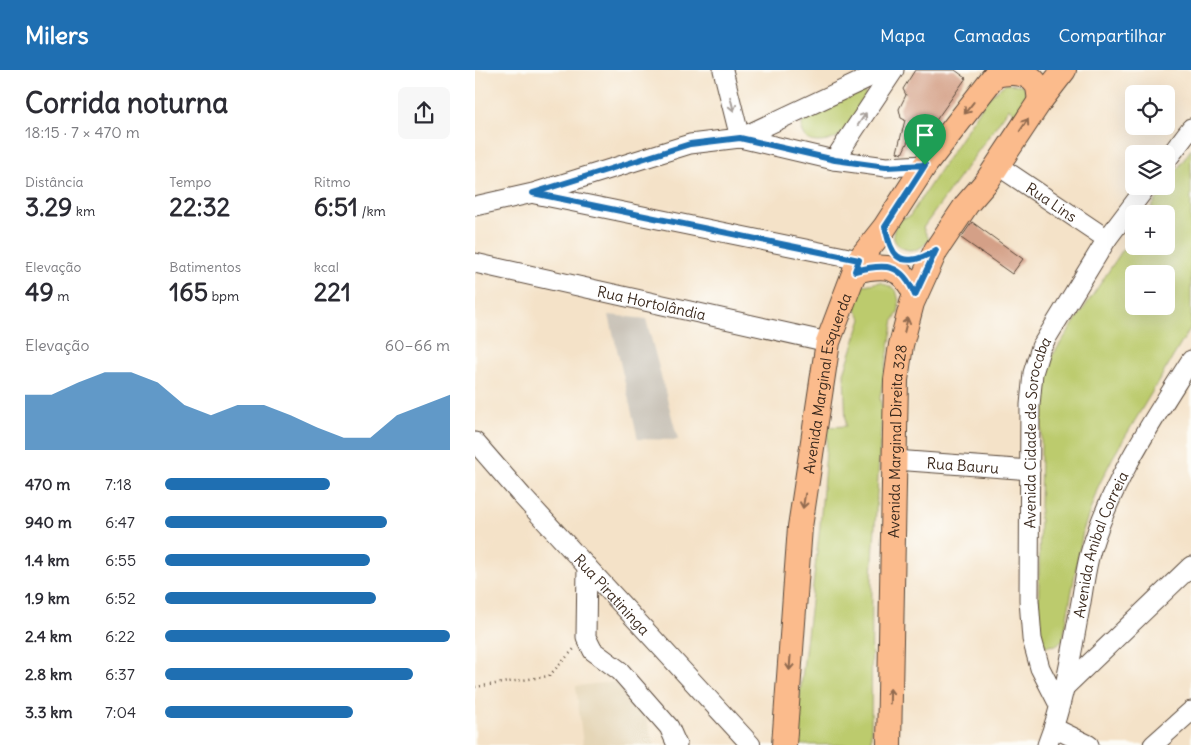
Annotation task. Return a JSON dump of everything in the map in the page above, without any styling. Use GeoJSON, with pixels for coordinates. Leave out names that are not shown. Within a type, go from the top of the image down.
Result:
{"type":"FeatureCollection","features":[{"type":"Feature","properties":{"kind":"main road","name":"Avenida Marginal Direita 328"},"geometry":{"type":"LineString","coordinates":[[889,745],[896,380],[901,345],[915,295],[936,250],[967,204],[987,180],[1040,101],[1064,70]]}},
{"type":"Feature","properties":{"kind":"main road"},"geometry":{"type":"LineString","coordinates":[[997,72],[1011,71],[1022,73],[1037,85],[1040,101]]}},
{"type":"Feature","properties":{"kind":"main road","name":"Avenida Marginal Esquerda"},"geometry":{"type":"LineString","coordinates":[[784,745],[800,528],[828,342],[857,266],[925,165],[997,72]]}},
{"type":"Feature","properties":{"kind":"main road"},"geometry":{"type":"LineString","coordinates":[[885,227],[891,248],[897,256],[911,261],[924,258],[936,250]]}},
{"type":"Feature","properties":{"kind":"main road"},"geometry":{"type":"LineString","coordinates":[[857,266],[888,267],[901,272],[910,283],[915,295]]}},
{"type":"Feature","properties":{"kind":"street"},"geometry":{"type":"LineString","coordinates":[[723,70],[740,138]]}},
{"type":"Feature","properties":{"kind":"street"},"geometry":{"type":"LineString","coordinates":[[475,206],[533,193],[690,144],[740,138],[885,70]]}},
{"type":"Feature","properties":{"kind":"street"},"geometry":{"type":"LineString","coordinates":[[835,160],[894,70]]}},
{"type":"Feature","properties":{"kind":"street"},"geometry":{"type":"LineString","coordinates":[[792,114],[789,135],[795,151]]}},
{"type":"Feature","properties":{"kind":"street"},"geometry":{"type":"LineString","coordinates":[[1175,149],[1191,128]]}},
{"type":"Feature","properties":{"kind":"street"},"geometry":{"type":"LineString","coordinates":[[740,138],[835,160],[886,167],[925,165]]}},
{"type":"Feature","properties":{"kind":"street","name":"Rua Lins"},"geometry":{"type":"LineString","coordinates":[[997,165],[1107,239]]}},
{"type":"Feature","properties":{"kind":"street"},"geometry":{"type":"LineString","coordinates":[[886,167],[908,192]]}},
{"type":"Feature","properties":{"kind":"street"},"geometry":{"type":"LineString","coordinates":[[533,193],[857,266]]}},
{"type":"Feature","properties":{"kind":"street","name":"Avenida Cidade de Sorocaba"},"geometry":{"type":"LineString","coordinates":[[1059,705],[1040,668],[1032,639],[1029,600],[1029,405],[1033,373],[1041,347],[1107,239],[1140,195]]}},
{"type":"Feature","properties":{"kind":"street","name":"Rua Hortolândia"},"geometry":{"type":"LineString","coordinates":[[475,263],[828,342]]}},
{"type":"Feature","properties":{"kind":"street","name":"Avenida Anibal Correia"},"geometry":{"type":"LineString","coordinates":[[1050,737],[1066,686],[1090,551],[1113,491],[1141,441],[1191,360]]}},
{"type":"Feature","properties":{"kind":"street","name":"Rua Piratininga"},"geometry":{"type":"LineString","coordinates":[[475,442],[522,496],[751,745]]}},
{"type":"Feature","properties":{"kind":"street","name":"Rua Bauru"},"geometry":{"type":"LineString","coordinates":[[895,460],[1030,470]]}},
{"type":"Feature","properties":{"kind":"street"},"geometry":{"type":"LineString","coordinates":[[587,566],[586,636],[593,651],[620,671],[669,727],[677,745]]}},
{"type":"Feature","properties":{"kind":"street"},"geometry":{"type":"LineString","coordinates":[[1066,686],[1191,566]]}},
{"type":"Feature","properties":{"kind":"street"},"geometry":{"type":"LineString","coordinates":[[1153,745],[1191,711]]}},
{"type":"Feature","properties":{"kind":"street"},"geometry":{"type":"LineString","coordinates":[[1050,737],[1089,745]]}},
{"type":"Feature","properties":{"kind":"path"},"geometry":{"type":"LineString","coordinates":[[475,686],[549,676],[586,636]]}},
{"type":"Feature","properties":{"kind":"shaded area"},"geometry":{"type":"Polygon","coordinates":[[[609,315],[646,319],[678,440],[638,439],[609,315]]]}},
{"type":"Feature","properties":{"kind":"shaded area"},"geometry":{"type":"Polygon","coordinates":[[[621,681],[645,714],[654,745],[583,745],[576,686],[621,681]]]}},
{"type":"Feature","properties":{"kind":"green space"},"geometry":{"type":"Polygon","coordinates":[[[1005,84],[1022,85],[1025,89],[1025,102],[1016,117],[1009,108],[923,228],[929,239],[924,245],[918,249],[911,250],[900,246],[894,237],[897,223],[900,219],[909,217],[987,99],[1005,84]]]}},
{"type":"Feature","properties":{"kind":"green space"},"geometry":{"type":"Polygon","coordinates":[[[860,91],[864,92],[867,96],[842,133],[828,141],[816,142],[806,138],[801,130],[803,120],[860,91]]]}},
{"type":"Feature","properties":{"kind":"green space"},"geometry":{"type":"Polygon","coordinates":[[[1191,149],[1191,327],[1113,457],[1098,487],[1083,531],[1063,639],[1058,645],[1046,646],[1038,637],[1042,385],[1052,356],[1125,246],[1125,255],[1175,255],[1175,205],[1153,205],[1160,195],[1175,195],[1175,173],[1191,149]]]}},
{"type":"Feature","properties":{"kind":"green space"},"geometry":{"type":"Polygon","coordinates":[[[881,282],[896,290],[899,305],[897,316],[894,319],[880,398],[882,410],[872,577],[871,745],[794,745],[820,526],[828,427],[846,426],[844,373],[862,319],[854,307],[858,293],[864,285],[881,282]]]}},
{"type":"Feature","properties":{"kind":"building"},"geometry":{"type":"Polygon","coordinates":[[[915,70],[955,70],[966,78],[927,133],[914,128],[902,154],[897,152],[905,120],[901,118],[899,109],[906,95],[903,89],[915,70]]]}},
{"type":"Feature","properties":{"kind":"building"},"geometry":{"type":"Polygon","coordinates":[[[972,222],[1023,259],[1012,274],[961,238],[972,222]]]}},
{"type":"Feature","properties":{"kind":"route"},"geometry":{"type":"LineString","coordinates":[[740,138],[835,160],[886,167],[925,165],[885,227],[891,248],[897,256],[911,261],[924,258],[936,250],[915,295],[910,283],[901,272],[888,267],[875,266],[855,271],[859,260],[533,193],[690,144],[740,138]]}}]}
